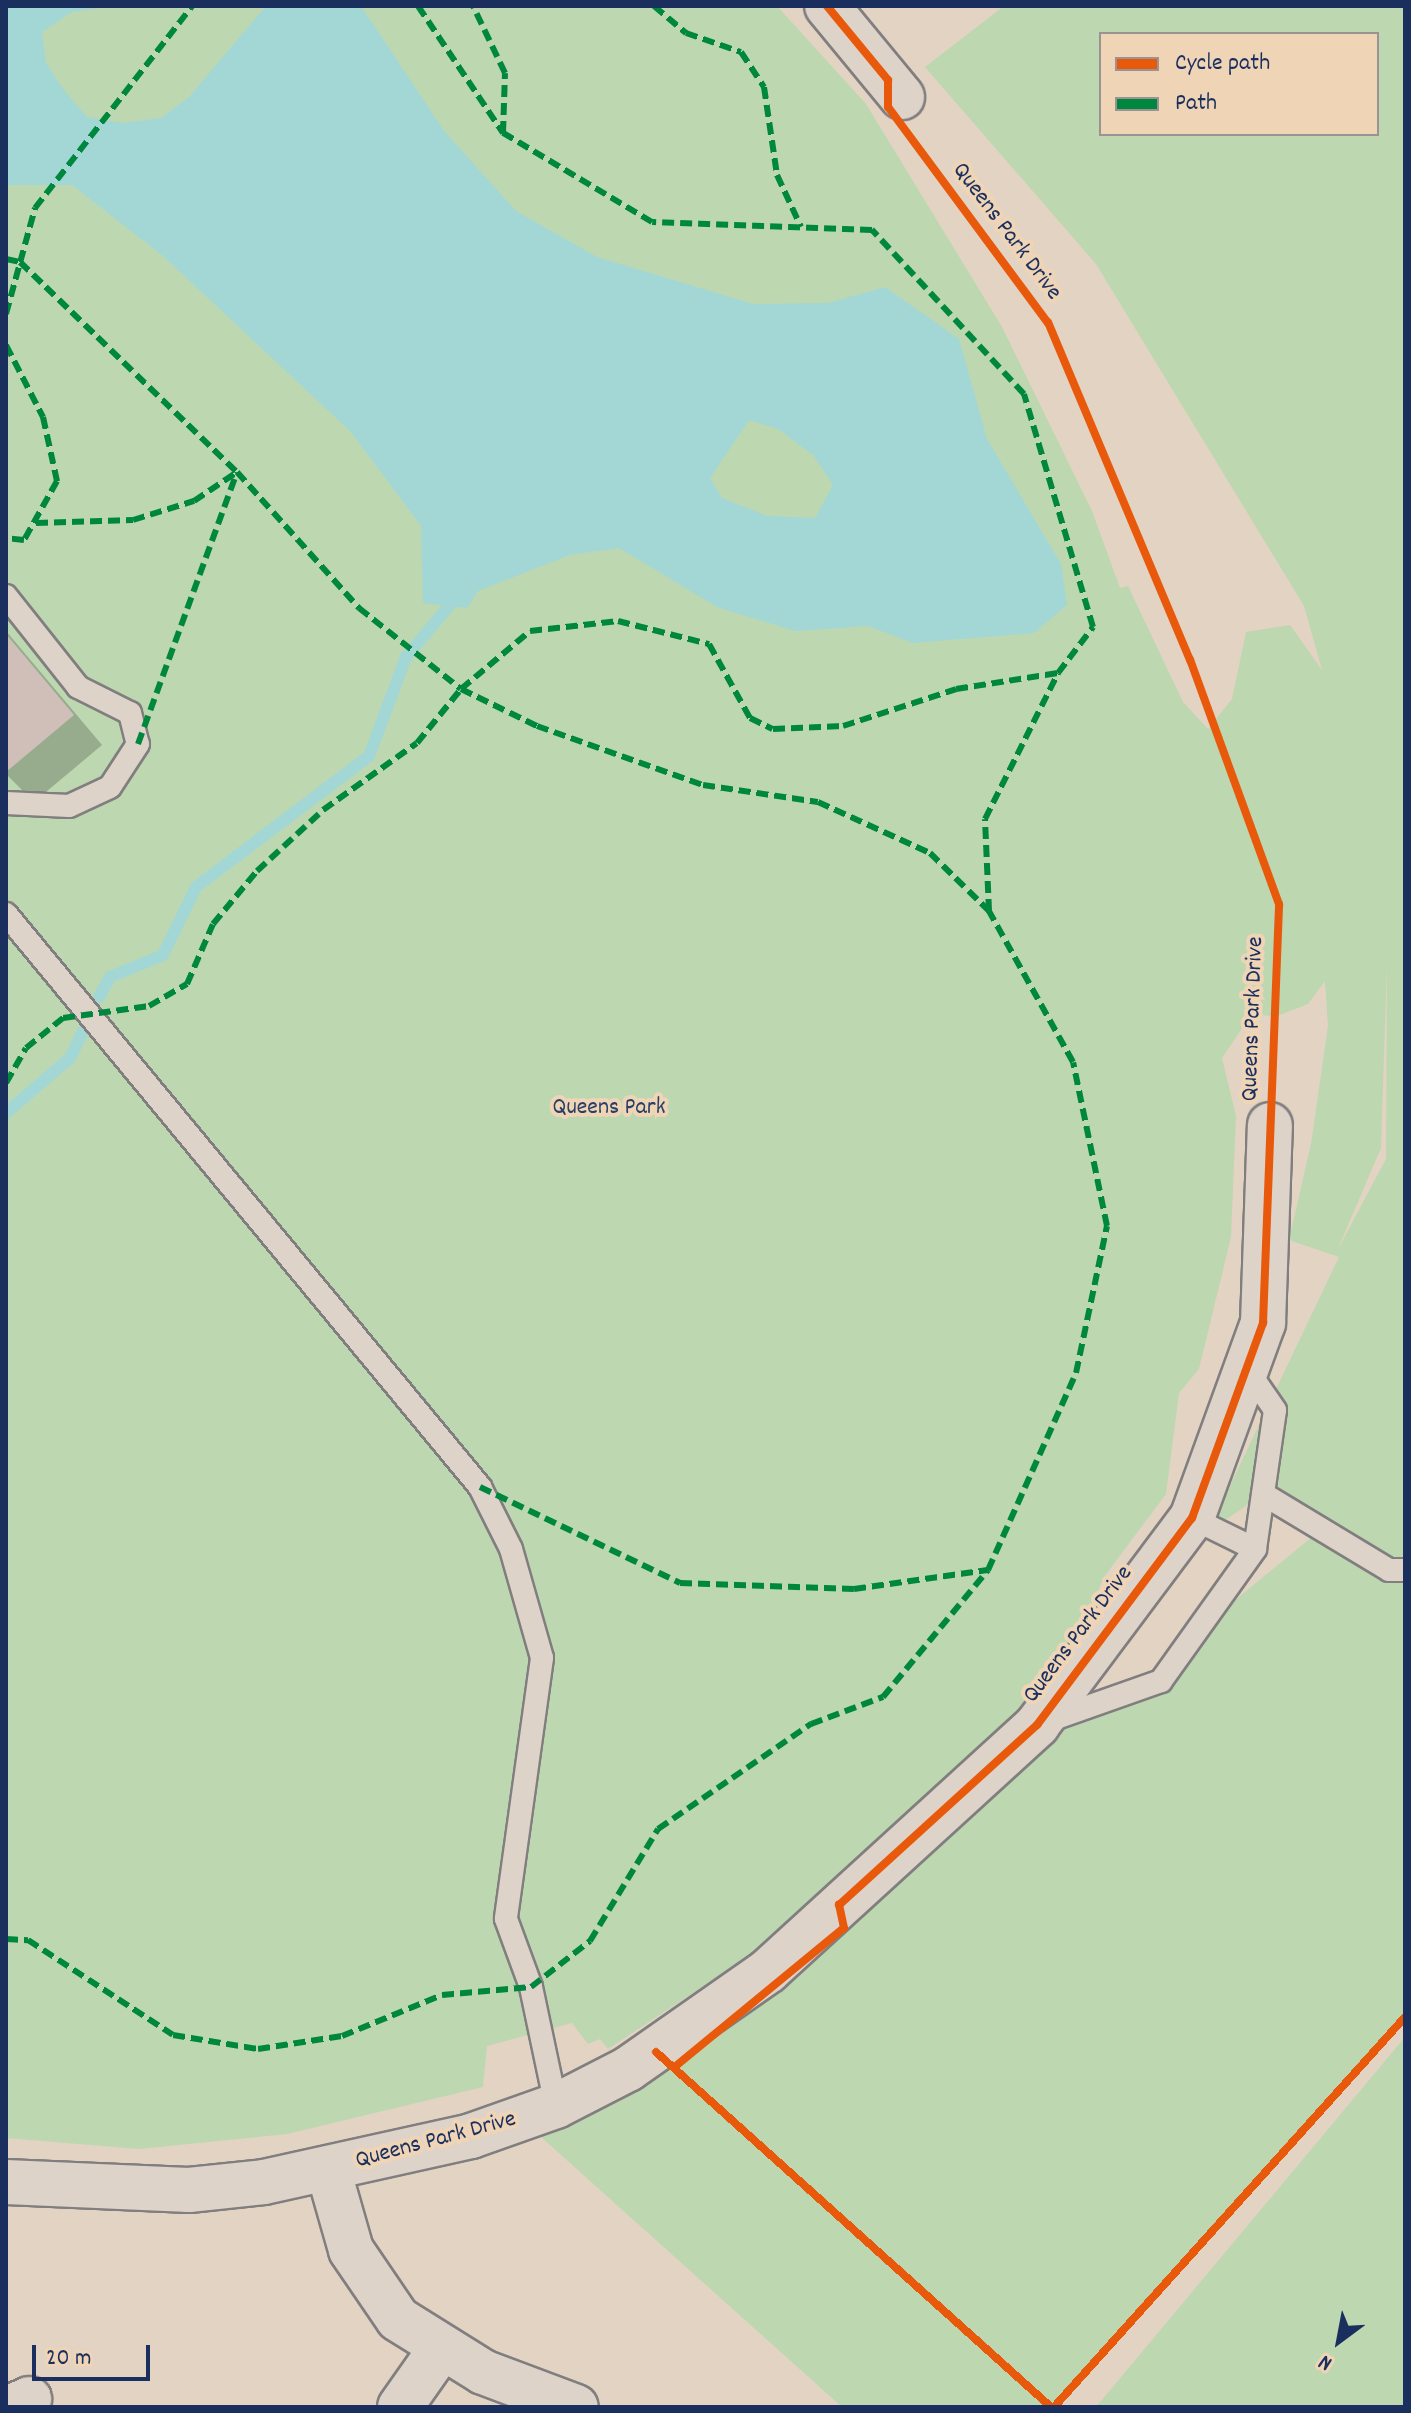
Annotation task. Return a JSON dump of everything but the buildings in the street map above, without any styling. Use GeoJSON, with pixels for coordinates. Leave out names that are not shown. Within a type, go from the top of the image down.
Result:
{"type":"FeatureCollection","features":[{"type":"Feature","properties":{"kind":"street"},"geometry":{"type":"LineString","coordinates":[[827,6],[902,97]]}},
{"type":"Feature","properties":{"kind":"street","name":"Queens Park Drive"},"geometry":{"type":"LineString","coordinates":[[6,2182],[189,2190],[328,2169],[471,2136],[556,2106],[656,2052],[768,1971],[1037,1725],[1192,1518],[1263,1323],[1270,1125]]}},
{"type":"Feature","properties":{"kind":"street"},"geometry":{"type":"LineString","coordinates":[[328,2169],[351,2250],[370,2284],[398,2319],[440,2350],[576,2407]]}},
{"type":"Feature","properties":{"kind":"street"},"geometry":{"type":"LineString","coordinates":[[400,2407],[440,2350]]}},
{"type":"Feature","properties":{"kind":"lane"},"geometry":{"type":"LineString","coordinates":[[6,596],[78,687],[130,713],[138,744],[110,787],[69,806],[6,803]]}},
{"type":"Feature","properties":{"kind":"lane"},"geometry":{"type":"LineString","coordinates":[[6,914],[480,1487],[511,1549],[542,1658],[506,1919],[531,1987],[556,2106]]}},
{"type":"Feature","properties":{"kind":"lane"},"geometry":{"type":"LineString","coordinates":[[1037,1725],[1161,1681],[1255,1549],[1275,1410],[1246,1368]]}},
{"type":"Feature","properties":{"kind":"lane"},"geometry":{"type":"LineString","coordinates":[[1263,1494],[1389,1570],[1405,1570]]}},
{"type":"Feature","properties":{"kind":"lane"},"geometry":{"type":"LineString","coordinates":[[1192,1518],[1255,1549]]}},
{"type":"Feature","properties":{"kind":"green space","name":"Queens Park"},"geometry":{"type":"Polygon","coordinates":[[[6,6],[777,6],[866,104],[1002,327],[1092,511],[1120,588],[1128,586],[1183,702],[1208,729],[1232,699],[1246,632],[1290,625],[1322,670],[1304,606],[1096,264],[925,67],[1004,6],[1405,6],[1405,2017],[1054,2407],[842,2407],[521,2119],[677,2065],[1037,1725],[1161,1681],[1211,1620],[1318,1532],[1263,1494],[1208,1532],[1339,1257],[1289,1240],[1311,1144],[1328,1026],[1325,981],[1308,1004],[1277,1016],[1251,1015],[1222,1058],[1236,1116],[1231,1237],[1199,1369],[1179,1393],[1166,1494],[1104,1577],[1069,1657],[959,1775],[770,1942],[608,2049],[600,2039],[588,2044],[572,2023],[487,2046],[483,2087],[287,2134],[139,2149],[6,2138],[6,6]],[[1387,964],[1381,1148],[1337,1251],[1386,1159],[1387,964]]]}},
{"type":"Feature","properties":{"kind":"green space"},"geometry":{"type":"Polygon","coordinates":[[[1405,2037],[1405,2407],[1096,2407],[1405,2037]]]}},
{"type":"Feature","properties":{"kind":"water"},"geometry":{"type":"Polygon","coordinates":[[[6,6],[114,6],[72,12],[42,32],[46,63],[87,117],[122,123],[161,118],[189,97],[266,6],[361,6],[444,131],[516,211],[597,257],[753,304],[828,303],[885,287],[959,339],[987,439],[1061,564],[1067,605],[1034,633],[913,643],[868,626],[795,631],[717,607],[619,548],[570,555],[478,591],[467,608],[423,603],[421,526],[351,432],[163,256],[72,185],[6,185],[6,6]],[[749,420],[710,478],[722,498],[767,516],[815,518],[833,485],[814,456],[778,429],[749,420]]]}},
{"type":"Feature","properties":{"kind":"waterway"},"geometry":{"type":"LineString","coordinates":[[99,997],[110,977],[163,955],[196,887],[369,756],[406,657],[449,606]]}},
{"type":"Feature","properties":{"kind":"waterway"},"geometry":{"type":"LineString","coordinates":[[6,1113],[70,1058],[83,1031]]}},
{"type":"Feature","properties":{"kind":"marked path"},"geometry":{"type":"LineString","coordinates":[[6,314],[35,208],[192,6]]}},
{"type":"Feature","properties":{"kind":"marked path"},"geometry":{"type":"LineString","coordinates":[[418,6],[503,133]]}},
{"type":"Feature","properties":{"kind":"marked path"},"geometry":{"type":"LineString","coordinates":[[6,1939],[28,1940],[173,2035],[258,2049],[342,2036],[442,1995],[531,1987],[590,1941],[658,1829],[811,1724],[883,1697],[988,1570],[1076,1373],[1107,1226],[1073,1062],[989,911],[985,819],[1058,673],[1093,627],[1024,394],[872,230],[652,222],[503,133],[505,73],[473,6]]}},
{"type":"Feature","properties":{"kind":"marked path"},"geometry":{"type":"LineString","coordinates":[[654,6],[686,33],[741,52],[764,87],[777,175],[801,227]]}},
{"type":"Feature","properties":{"kind":"marked path"},"geometry":{"type":"LineString","coordinates":[[6,259],[20,262],[237,472],[359,608],[461,689],[537,726],[703,785],[818,802],[930,853],[989,911]]}},
{"type":"Feature","properties":{"kind":"marked path"},"geometry":{"type":"LineString","coordinates":[[6,345],[43,417],[57,481],[24,540],[6,538]]}},
{"type":"Feature","properties":{"kind":"marked path"},"geometry":{"type":"LineString","coordinates":[[36,523],[133,520],[194,501],[237,472]]}},
{"type":"Feature","properties":{"kind":"marked path"},"geometry":{"type":"LineString","coordinates":[[138,744],[237,472]]}},
{"type":"Feature","properties":{"kind":"marked path"},"geometry":{"type":"LineString","coordinates":[[6,1083],[26,1048],[63,1018],[149,1006],[187,984],[213,924],[257,871],[323,810],[417,743],[461,689],[530,631],[618,621],[709,644],[750,718],[773,729],[843,726],[956,689],[1058,673]]}},
{"type":"Feature","properties":{"kind":"marked path"},"geometry":{"type":"LineString","coordinates":[[480,1487],[680,1583],[854,1589],[988,1570]]}},
{"type":"Feature","properties":{"kind":"cycle path"},"geometry":{"type":"LineString","coordinates":[[677,2065],[844,1928],[839,1905],[1037,1725],[1192,1518],[1263,1323],[1279,904],[1190,660],[1048,323],[888,107],[888,80],[827,6]]}},
{"type":"Feature","properties":{"kind":"cycle path"},"geometry":{"type":"LineString","coordinates":[[1054,2407],[1405,2017]]}},
{"type":"Feature","properties":{"kind":"cycle path"},"geometry":{"type":"LineString","coordinates":[[656,2052],[1051,2407]]}}]}
